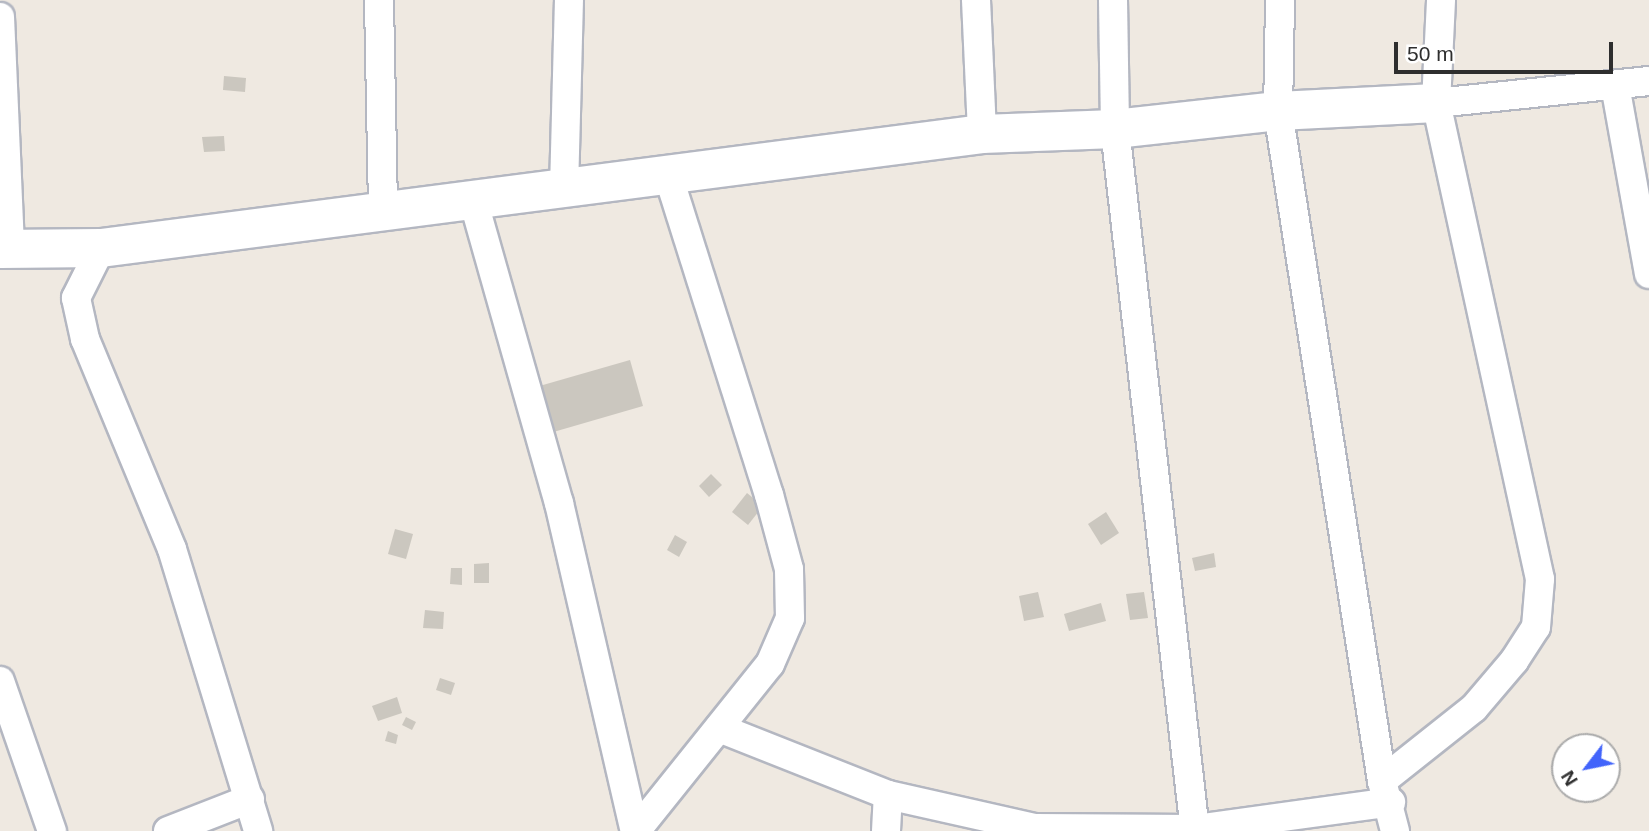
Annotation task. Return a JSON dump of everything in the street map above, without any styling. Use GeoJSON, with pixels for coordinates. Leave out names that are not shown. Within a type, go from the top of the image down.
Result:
{"type":"FeatureCollection","features":[{"type":"Feature","properties":{"kind":"street"},"geometry":{"type":"LineString","coordinates":[[379,0],[383,214]]}},
{"type":"Feature","properties":{"kind":"street"},"geometry":{"type":"LineString","coordinates":[[564,190],[569,0]]}},
{"type":"Feature","properties":{"kind":"street"},"geometry":{"type":"LineString","coordinates":[[975,0],[982,134]]}},
{"type":"Feature","properties":{"kind":"street"},"geometry":{"type":"LineString","coordinates":[[1113,0],[1115,130],[1195,830]]}},
{"type":"Feature","properties":{"kind":"street"},"geometry":{"type":"LineString","coordinates":[[1280,0],[1278,111],[1395,831]]}},
{"type":"Feature","properties":{"kind":"street"},"geometry":{"type":"LineString","coordinates":[[719,728],[888,795],[1036,830],[1195,830],[1387,791],[1474,708],[1514,661],[1536,626],[1540,579],[1436,103],[1441,0]]}},
{"type":"Feature","properties":{"kind":"street"},"geometry":{"type":"LineString","coordinates":[[0,17],[5,247],[102,248],[474,203],[982,134],[1115,130],[1278,111],[1436,103],[1649,81]]}},
{"type":"Feature","properties":{"kind":"street"},"geometry":{"type":"LineString","coordinates":[[1615,85],[1649,274]]}},
{"type":"Feature","properties":{"kind":"street"},"geometry":{"type":"LineString","coordinates":[[636,831],[770,664],[790,618],[789,569],[668,175]]}},
{"type":"Feature","properties":{"kind":"street"},"geometry":{"type":"LineString","coordinates":[[474,203],[559,503],[636,831]]}},
{"type":"Feature","properties":{"kind":"street"},"geometry":{"type":"LineString","coordinates":[[102,248],[76,298],[85,339],[172,549],[258,831]]}},
{"type":"Feature","properties":{"kind":"street"},"geometry":{"type":"LineString","coordinates":[[0,681],[52,831]]}},
{"type":"Feature","properties":{"kind":"street"},"geometry":{"type":"LineString","coordinates":[[886,831],[888,795]]}},
{"type":"Feature","properties":{"kind":"street"},"geometry":{"type":"LineString","coordinates":[[167,831],[250,799]]}},
{"type":"Feature","properties":{"kind":"building"},"geometry":{"type":"Polygon","coordinates":[[[224,76],[246,78],[245,92],[223,90],[224,76]]]}},
{"type":"Feature","properties":{"kind":"building"},"geometry":{"type":"Polygon","coordinates":[[[224,136],[225,151],[204,152],[202,137],[224,136]]]}},
{"type":"Feature","properties":{"kind":"building"},"geometry":{"type":"Polygon","coordinates":[[[630,360],[643,406],[550,433],[536,387],[630,360]]]}},
{"type":"Feature","properties":{"kind":"building"},"geometry":{"type":"Polygon","coordinates":[[[711,474],[722,485],[709,497],[699,486],[711,474]]]}},
{"type":"Feature","properties":{"kind":"building"},"geometry":{"type":"Polygon","coordinates":[[[747,493],[763,506],[748,525],[732,512],[747,493]]]}},
{"type":"Feature","properties":{"kind":"building"},"geometry":{"type":"Polygon","coordinates":[[[1106,512],[1119,533],[1101,545],[1088,524],[1106,512]]]}},
{"type":"Feature","properties":{"kind":"building"},"geometry":{"type":"Polygon","coordinates":[[[395,529],[413,534],[406,559],[388,554],[395,529]]]}},
{"type":"Feature","properties":{"kind":"building"},"geometry":{"type":"Polygon","coordinates":[[[675,535],[687,542],[679,557],[667,550],[675,535]]]}},
{"type":"Feature","properties":{"kind":"building"},"geometry":{"type":"Polygon","coordinates":[[[1214,553],[1216,567],[1195,571],[1192,558],[1214,553]]]}},
{"type":"Feature","properties":{"kind":"building"},"geometry":{"type":"Polygon","coordinates":[[[489,563],[489,583],[474,583],[474,564],[489,563]]]}},
{"type":"Feature","properties":{"kind":"building"},"geometry":{"type":"Polygon","coordinates":[[[451,568],[462,568],[462,585],[450,584],[451,568]]]}},
{"type":"Feature","properties":{"kind":"building"},"geometry":{"type":"Polygon","coordinates":[[[1038,592],[1044,617],[1024,621],[1019,596],[1038,592]]]}},
{"type":"Feature","properties":{"kind":"building"},"geometry":{"type":"Polygon","coordinates":[[[1144,592],[1148,618],[1130,620],[1126,594],[1144,592]]]}},
{"type":"Feature","properties":{"kind":"building"},"geometry":{"type":"Polygon","coordinates":[[[1101,603],[1106,621],[1069,631],[1064,614],[1101,603]]]}},
{"type":"Feature","properties":{"kind":"building"},"geometry":{"type":"Polygon","coordinates":[[[425,610],[444,612],[443,629],[423,628],[425,610]]]}},
{"type":"Feature","properties":{"kind":"building"},"geometry":{"type":"Polygon","coordinates":[[[440,678],[455,683],[451,695],[436,690],[440,678]]]}},
{"type":"Feature","properties":{"kind":"building"},"geometry":{"type":"Polygon","coordinates":[[[397,697],[402,713],[378,721],[372,706],[397,697]]]}},
{"type":"Feature","properties":{"kind":"building"},"geometry":{"type":"Polygon","coordinates":[[[406,717],[416,722],[412,730],[402,725],[406,717]]]}},
{"type":"Feature","properties":{"kind":"building"},"geometry":{"type":"Polygon","coordinates":[[[388,731],[398,735],[396,744],[385,741],[388,731]]]}}]}
